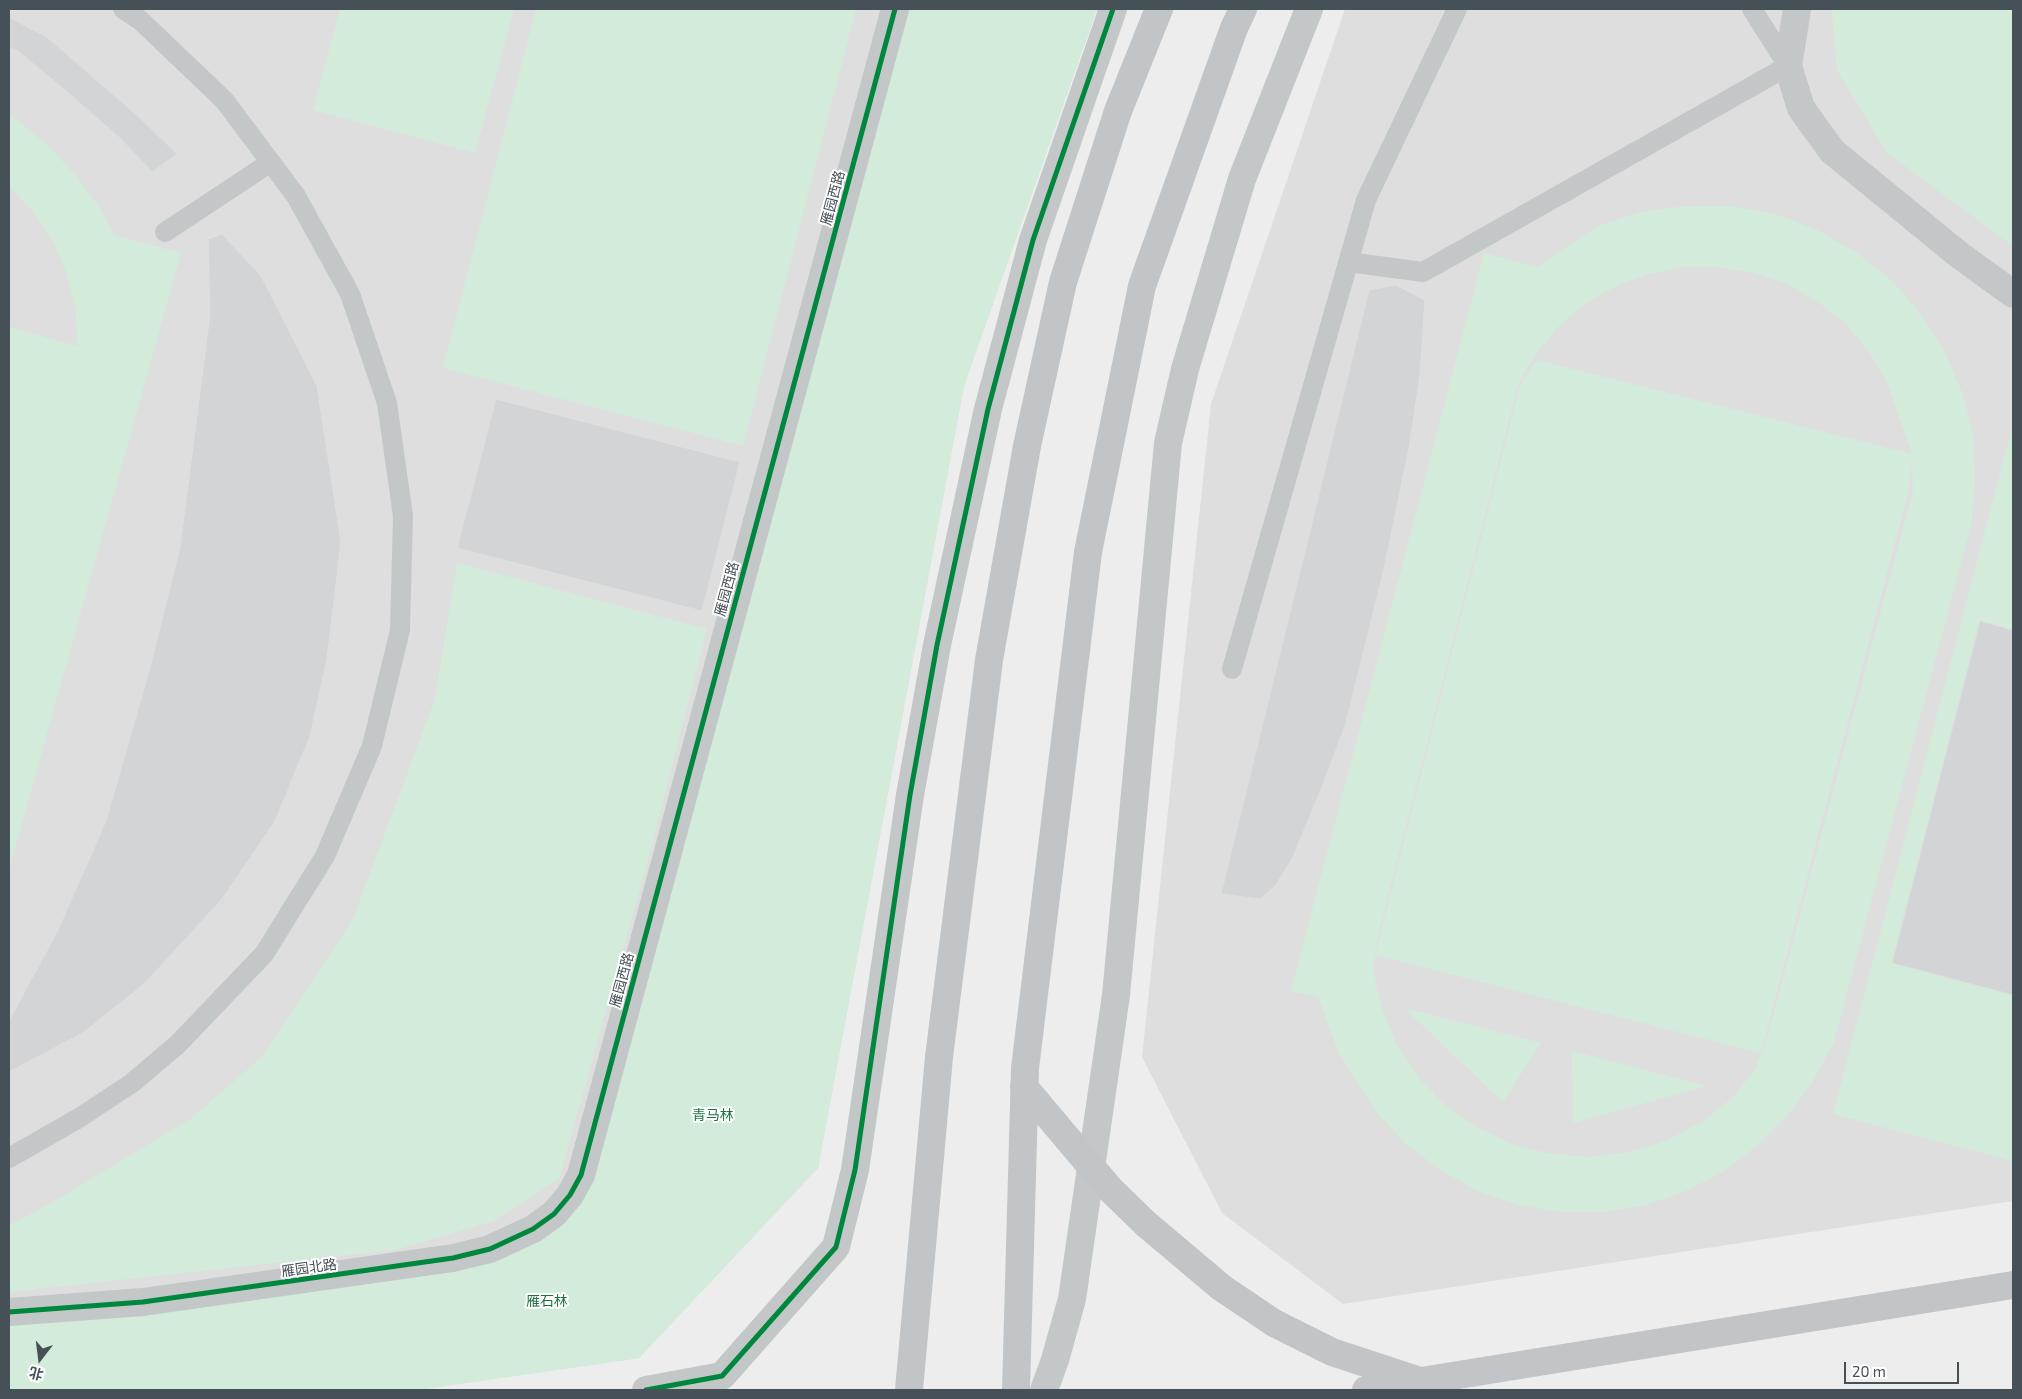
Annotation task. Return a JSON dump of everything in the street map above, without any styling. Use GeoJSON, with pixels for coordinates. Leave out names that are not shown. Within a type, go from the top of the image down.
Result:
{"type":"FeatureCollection","features":[{"type":"Feature","properties":{"kind":"main road"},"geometry":{"type":"LineString","coordinates":[[909,1390],[939,1057],[987,670],[1027,446],[1063,282],[1118,111],[1159,9]]}},
{"type":"Feature","properties":{"kind":"main road"},"geometry":{"type":"LineString","coordinates":[[1016,1390],[1025,1068],[1088,552],[1140,296],[1234,28],[1243,9]]}},
{"type":"Feature","properties":{"kind":"main road"},"geometry":{"type":"LineString","coordinates":[[1024,1087],[1091,1166],[1146,1224],[1222,1288],[1274,1323],[1332,1352],[1423,1382]]}},
{"type":"Feature","properties":{"kind":"main road"},"geometry":{"type":"LineString","coordinates":[[1366,1390],[2013,1285]]}},
{"type":"Feature","properties":{"kind":"street","name":"雁园西路"},"geometry":{"type":"LineString","coordinates":[[581,1175],[895,9]]}},
{"type":"Feature","properties":{"kind":"street"},"geometry":{"type":"LineString","coordinates":[[646,1390],[722,1376],[836,1247],[855,1170],[910,795],[936,654],[988,409],[1033,240],[1113,9]]}},
{"type":"Feature","properties":{"kind":"street"},"geometry":{"type":"LineString","coordinates":[[1044,1390],[1055,1360],[1072,1299],[1116,995],[1168,443],[1185,369],[1242,179],[1309,9]]}},
{"type":"Feature","properties":{"kind":"street"},"geometry":{"type":"LineString","coordinates":[[1797,9],[1788,66],[1802,108],[1832,151],[1958,254],[2013,294]]}},
{"type":"Feature","properties":{"kind":"street","name":"雁园北路"},"geometry":{"type":"LineString","coordinates":[[9,1312],[143,1302],[453,1258],[490,1249],[533,1229],[554,1214],[570,1195],[581,1175]]}},
{"type":"Feature","properties":{"kind":"lane"},"geometry":{"type":"LineString","coordinates":[[9,1158],[70,1123],[132,1083],[178,1044],[264,954],[325,856],[372,746],[400,630],[403,516],[387,403],[350,294],[296,196],[224,100],[140,20],[122,9]]}},
{"type":"Feature","properties":{"kind":"lane"},"geometry":{"type":"LineString","coordinates":[[1232,669],[1366,200],[1457,9]]}},
{"type":"Feature","properties":{"kind":"lane"},"geometry":{"type":"LineString","coordinates":[[1348,262],[1423,272],[1788,66],[1752,9]]}},
{"type":"Feature","properties":{"kind":"lane"},"geometry":{"type":"LineString","coordinates":[[165,232],[270,162]]}},
{"type":"Feature","properties":{"kind":"shaded area"},"geometry":{"type":"Polygon","coordinates":[[[9,9],[1097,9],[964,386],[818,1168],[639,1358],[418,1390],[9,1390],[9,9]]]}},
{"type":"Feature","properties":{"kind":"shaded area"},"geometry":{"type":"Polygon","coordinates":[[[1345,9],[2013,9],[2013,1201],[1343,1304],[1222,1213],[1142,1057],[1211,404],[1345,9]]]}},
{"type":"Feature","properties":{"kind":"green space"},"geometry":{"type":"Polygon","coordinates":[[[340,9],[514,9],[475,153],[313,110],[340,9]]]}},
{"type":"Feature","properties":{"kind":"green space"},"geometry":{"type":"Polygon","coordinates":[[[536,9],[856,9],[743,446],[443,368],[536,9]]]}},
{"type":"Feature","properties":{"kind":"green space","name":"青马林"},"geometry":{"type":"Polygon","coordinates":[[[895,9],[1097,9],[964,386],[818,1168],[639,1358],[418,1390],[9,1390],[9,1312],[453,1258],[570,1195],[895,9]]]}},
{"type":"Feature","properties":{"kind":"green space"},"geometry":{"type":"Polygon","coordinates":[[[1832,9],[2013,9],[2013,246],[1887,153],[1837,70],[1832,9]]]}},
{"type":"Feature","properties":{"kind":"green space"},"geometry":{"type":"Polygon","coordinates":[[[9,114],[48,145],[76,176],[100,208],[114,235],[181,253],[9,870],[9,327],[77,346],[76,309],[67,275],[54,243],[35,214],[9,186],[9,114]]]}},
{"type":"Feature","properties":{"kind":"green space"},"geometry":{"type":"Polygon","coordinates":[[[1685,206],[1731,206],[1775,214],[1817,230],[1856,252],[1891,280],[1920,313],[1944,351],[1962,392],[1973,435],[1975,480],[1971,525],[1834,1042],[1812,1083],[1787,1116],[1757,1146],[1723,1172],[1686,1191],[1645,1205],[1603,1212],[1560,1212],[1518,1205],[1478,1191],[1440,1170],[1406,1144],[1377,1113],[1339,1053],[1318,997],[1291,991],[1484,253],[1537,267],[1598,226],[1641,212],[1685,206]],[[1684,267],[1649,274],[1616,286],[1585,304],[1558,327],[1536,354],[1518,385],[1377,940],[1375,955],[1520,385],[1537,360],[1912,454],[1887,382],[1869,352],[1846,324],[1818,302],[1788,284],[1754,273],[1719,267],[1684,267]],[[1912,462],[1908,493],[1761,1053],[1375,955],[1373,971],[1382,1008],[1397,1045],[1419,1078],[1446,1106],[1478,1128],[1514,1145],[1552,1154],[1591,1157],[1630,1152],[1667,1140],[1702,1122],[1733,1097],[1755,1069],[1765,1045],[1913,491],[1912,462]]]}},
{"type":"Feature","properties":{"kind":"green space"},"geometry":{"type":"Polygon","coordinates":[[[2013,423],[2013,1161],[1833,1114],[2013,423]]]}},
{"type":"Feature","properties":{"kind":"green space"},"geometry":{"type":"Polygon","coordinates":[[[457,563],[707,629],[646,868],[559,1179],[493,1221],[395,1250],[9,1292],[9,1225],[48,1205],[189,1120],[263,1056],[353,919],[435,699],[457,563]]]}},
{"type":"Feature","properties":{"kind":"green space"},"geometry":{"type":"Polygon","coordinates":[[[1404,1008],[1541,1043],[1503,1102],[1404,1008]]]}},
{"type":"Feature","properties":{"kind":"green space"},"geometry":{"type":"Polygon","coordinates":[[[1572,1051],[1707,1086],[1573,1123],[1572,1051]]]}},
{"type":"Feature","properties":{"kind":"building"},"geometry":{"type":"Polygon","coordinates":[[[9,17],[48,38],[140,118],[177,154],[152,172],[121,139],[72,96],[18,51],[9,47],[9,17]]]}},
{"type":"Feature","properties":{"kind":"building"},"geometry":{"type":"Polygon","coordinates":[[[222,234],[261,276],[317,386],[341,542],[327,659],[310,736],[275,821],[222,899],[144,984],[84,1032],[9,1072],[9,1021],[58,930],[106,821],[148,675],[180,547],[210,314],[208,239],[222,234]]]}},
{"type":"Feature","properties":{"kind":"building"},"geometry":{"type":"Polygon","coordinates":[[[1396,285],[1425,300],[1420,375],[1409,448],[1384,569],[1345,726],[1292,859],[1275,886],[1260,899],[1221,894],[1369,290],[1396,285]]]}},
{"type":"Feature","properties":{"kind":"building"},"geometry":{"type":"Polygon","coordinates":[[[496,399],[740,462],[702,611],[457,548],[496,399]]]}},
{"type":"Feature","properties":{"kind":"building"},"geometry":{"type":"Polygon","coordinates":[[[1980,621],[2013,630],[2013,995],[1892,963],[1980,621]]]}},
{"type":"Feature","properties":{"kind":"cycle path"},"geometry":{"type":"LineString","coordinates":[[9,1312],[143,1302],[453,1258],[490,1249],[533,1229],[554,1214],[570,1195],[581,1175],[895,9]]}},
{"type":"Feature","properties":{"kind":"cycle path"},"geometry":{"type":"LineString","coordinates":[[646,1390],[722,1376],[836,1247],[855,1170],[910,795],[937,645],[988,409],[1033,240],[1113,9]]}},
{"type":"Feature","properties":{"kind":"park label","name":"雁石林"},"geometry":{"type":"Point","coordinates":[547,1301]}}]}
